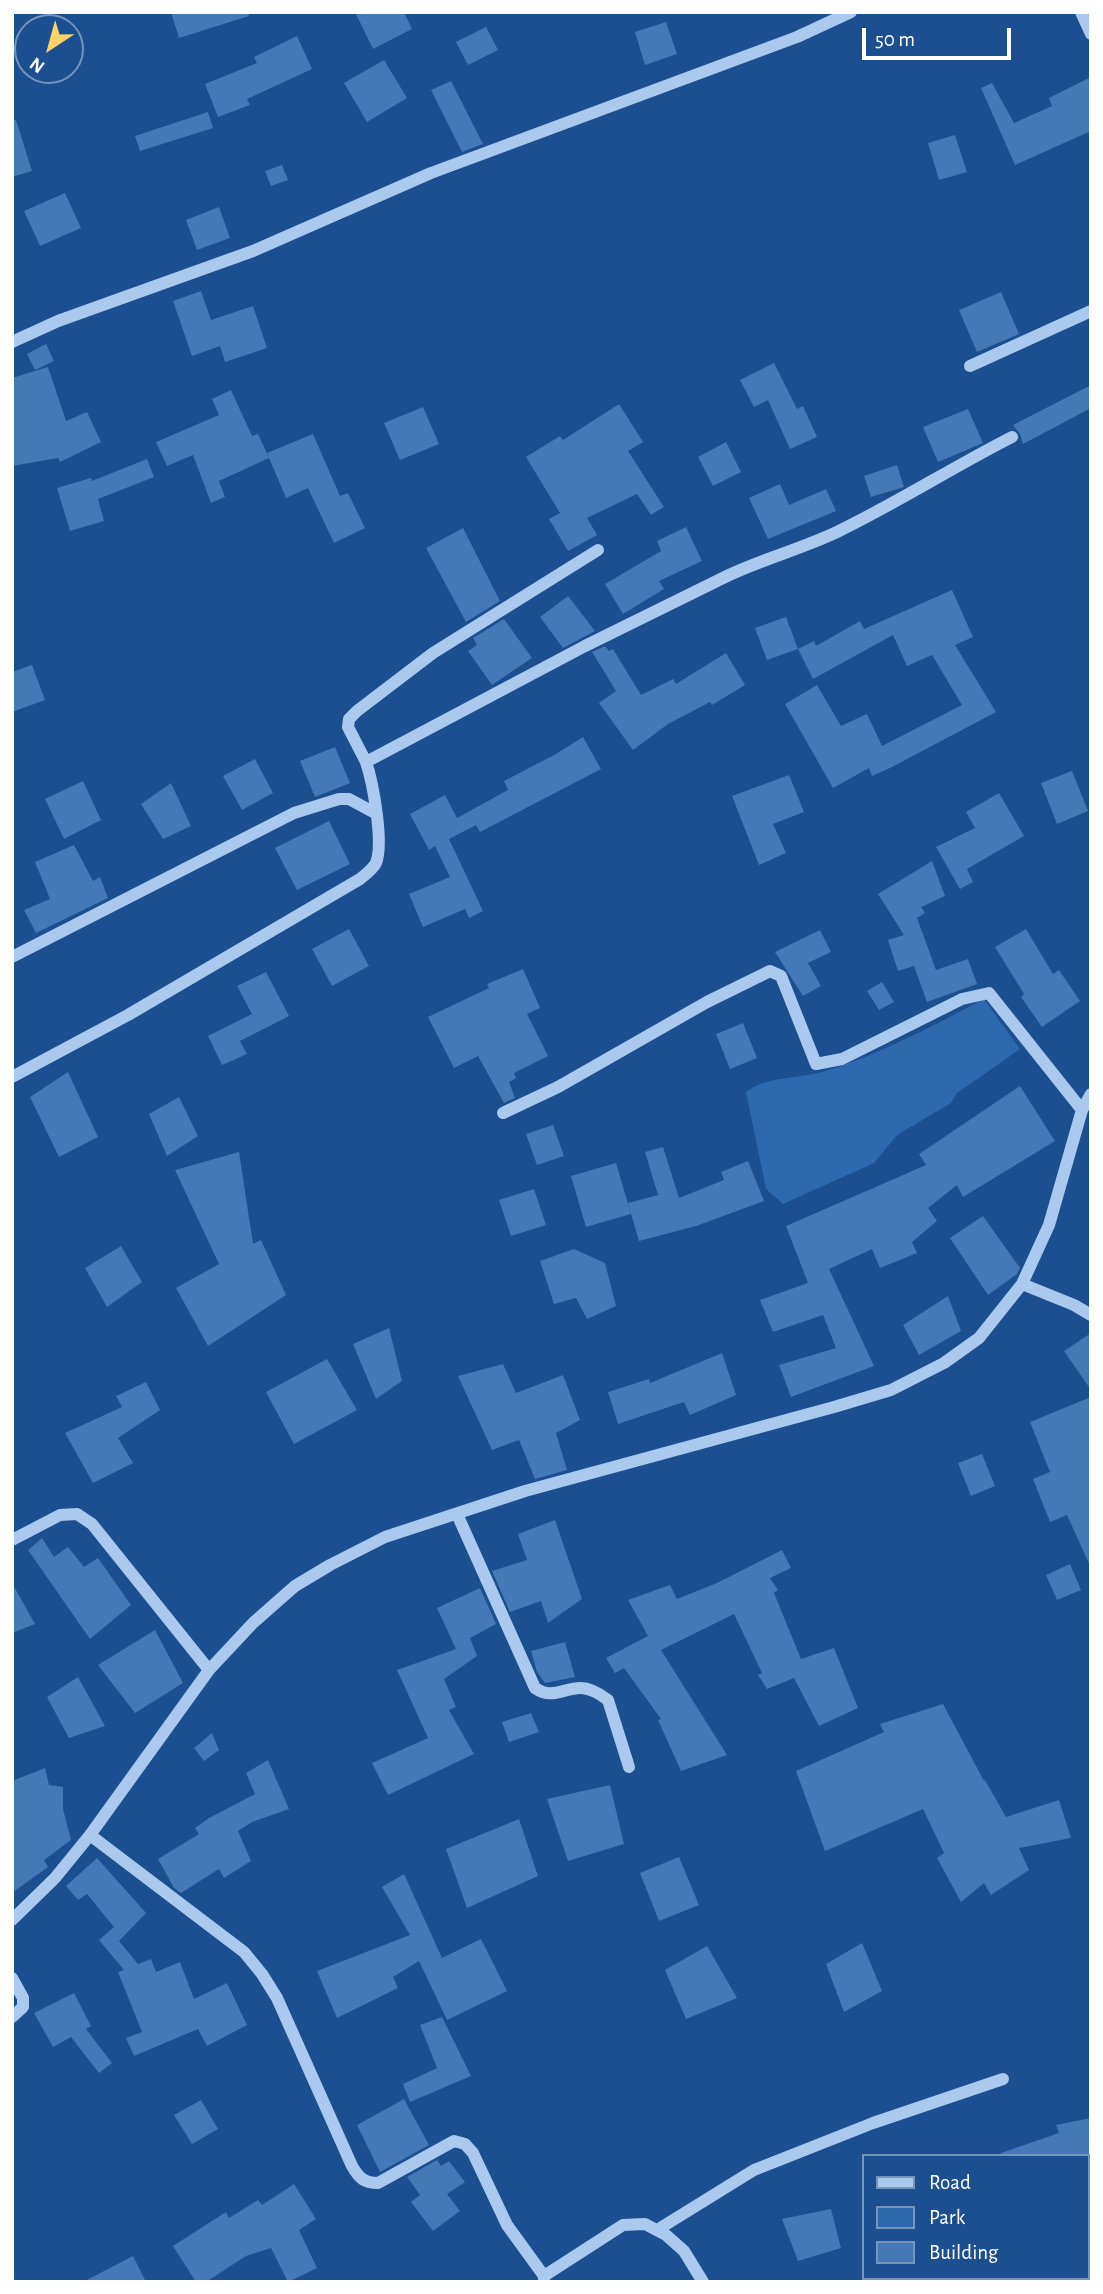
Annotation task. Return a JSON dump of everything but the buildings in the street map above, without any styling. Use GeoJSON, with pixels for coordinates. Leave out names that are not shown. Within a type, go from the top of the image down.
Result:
{"type":"FeatureCollection","features":[{"type":"Feature","properties":{"kind":"street"},"geometry":{"type":"LineString","coordinates":[[12,342],[58,321],[253,251],[432,173],[797,37],[852,12]]}},
{"type":"Feature","properties":{"kind":"street"},"geometry":{"type":"LineString","coordinates":[[1081,12],[1091,34]]}},
{"type":"Feature","properties":{"kind":"street"},"geometry":{"type":"LineString","coordinates":[[970,366],[1091,311]]}},
{"type":"Feature","properties":{"kind":"street"},"geometry":{"type":"LineString","coordinates":[[366,762],[585,646],[737,571],[812,544],[848,527],[939,474],[1012,437]]}},
{"type":"Feature","properties":{"kind":"street"},"geometry":{"type":"LineString","coordinates":[[12,1077],[128,1015],[360,879],[376,864],[378,844],[372,781],[366,762],[348,727],[349,719],[452,640],[598,550]]}},
{"type":"Feature","properties":{"kind":"street"},"geometry":{"type":"LineString","coordinates":[[12,957],[295,813],[339,799],[349,799],[375,813]]}},
{"type":"Feature","properties":{"kind":"street"},"geometry":{"type":"LineString","coordinates":[[503,1113],[558,1087],[707,1002],[770,971],[781,976],[816,1064],[842,1059],[962,999],[989,993],[1082,1110]]}},
{"type":"Feature","properties":{"kind":"street"},"geometry":{"type":"LineString","coordinates":[[12,1920],[55,1878],[90,1835],[209,1670],[253,1623],[295,1586],[385,1537],[526,1491],[834,1408],[891,1390],[944,1363],[979,1338],[1022,1284],[1049,1225],[1082,1110],[1091,1094]]}},
{"type":"Feature","properties":{"kind":"street"},"geometry":{"type":"LineString","coordinates":[[1022,1284],[1074,1305],[1091,1315]]}},
{"type":"Feature","properties":{"kind":"street"},"geometry":{"type":"LineString","coordinates":[[12,1540],[60,1515],[77,1514],[92,1524],[209,1670]]}},
{"type":"Feature","properties":{"kind":"street"},"geometry":{"type":"LineString","coordinates":[[457,1514],[535,1688],[551,1695],[580,1688],[608,1700],[629,1767]]}},
{"type":"Feature","properties":{"kind":"street"},"geometry":{"type":"LineString","coordinates":[[90,1835],[244,1952],[262,1974],[277,1998],[352,2166],[360,2178],[368,2183],[378,2183],[442,2146],[454,2141],[465,2144],[473,2153],[507,2225],[544,2279],[623,2225],[645,2224],[666,2235],[684,2251],[703,2282]]}},
{"type":"Feature","properties":{"kind":"street"},"geometry":{"type":"LineString","coordinates":[[12,1978],[23,1998],[23,2007],[12,2017]]}},
{"type":"Feature","properties":{"kind":"street"},"geometry":{"type":"LineString","coordinates":[[657,2230],[754,2170],[873,2123],[1003,2078]]}},
{"type":"Feature","properties":{"kind":"green space"},"geometry":{"type":"Polygon","coordinates":[[[984,999],[1020,1049],[957,1093],[951,1103],[897,1135],[874,1163],[783,1204],[766,1189],[746,1092],[763,1083],[822,1072],[864,1057],[984,999]]]}}]}
